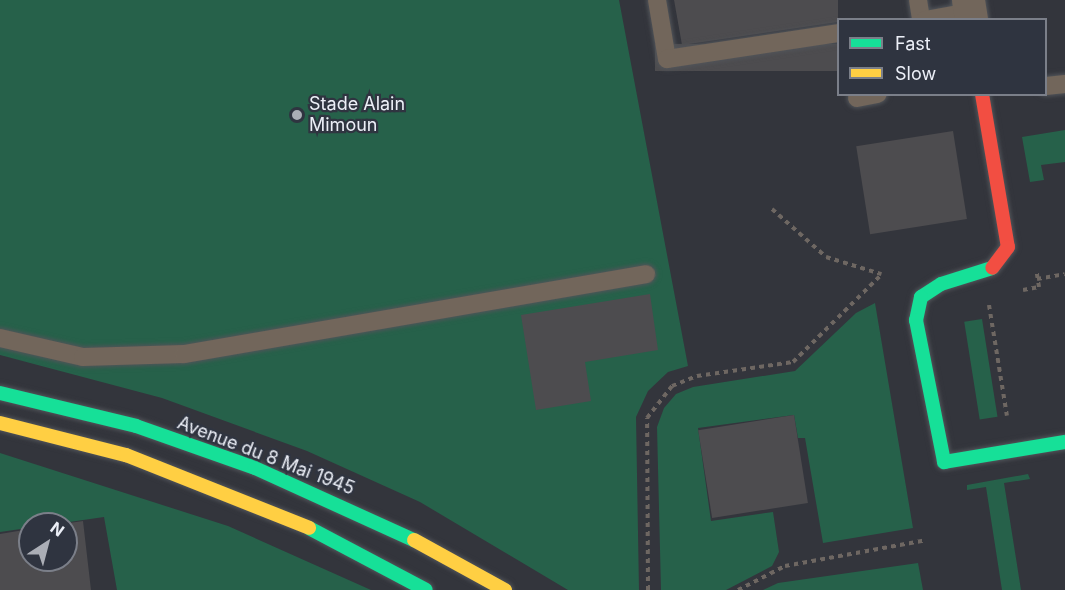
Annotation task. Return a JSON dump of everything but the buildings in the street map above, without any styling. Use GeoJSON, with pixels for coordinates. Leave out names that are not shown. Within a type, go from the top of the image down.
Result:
{"type":"FeatureCollection","features":[{"type":"Feature","properties":{"kind":"main road"},"geometry":{"type":"LineString","coordinates":[[985,96],[1006,221],[1008,247],[995,267],[941,284],[921,297],[916,320],[944,462],[1065,442]]}},
{"type":"Feature","properties":{"kind":"main road","name":"Avenue du 8 Mai 1945"},"geometry":{"type":"LineString","coordinates":[[0,393],[136,426],[255,468],[402,532],[505,590]]}},
{"type":"Feature","properties":{"kind":"main road"},"geometry":{"type":"LineString","coordinates":[[0,423],[126,455],[236,496],[342,542],[426,590]]}},
{"type":"Feature","properties":{"kind":"lane"},"geometry":{"type":"LineString","coordinates":[[657,0],[667,59],[837,33]]}},
{"type":"Feature","properties":{"kind":"lane"},"geometry":{"type":"LineString","coordinates":[[918,0],[922,18]]}},
{"type":"Feature","properties":{"kind":"lane"},"geometry":{"type":"LineString","coordinates":[[933,18],[970,11]]}},
{"type":"Feature","properties":{"kind":"lane"},"geometry":{"type":"LineString","coordinates":[[1047,86],[1065,84]]}},
{"type":"Feature","properties":{"kind":"lane"},"geometry":{"type":"LineString","coordinates":[[857,98],[868,96]]}},
{"type":"Feature","properties":{"kind":"lane"},"geometry":{"type":"LineString","coordinates":[[0,338],[83,357],[184,354],[646,274]]}},
{"type":"Feature","properties":{"kind":"path"},"geometry":{"type":"LineString","coordinates":[[648,590],[647,418],[672,386],[697,376],[793,362],[882,274],[826,257],[772,209]]}},
{"type":"Feature","properties":{"kind":"path"},"geometry":{"type":"LineString","coordinates":[[1018,291],[1039,287],[1035,262]]}},
{"type":"Feature","properties":{"kind":"path"},"geometry":{"type":"LineString","coordinates":[[1037,279],[1065,274]]}},
{"type":"Feature","properties":{"kind":"path"},"geometry":{"type":"LineString","coordinates":[[988,297],[1008,426]]}},
{"type":"Feature","properties":{"kind":"path"},"geometry":{"type":"LineString","coordinates":[[738,590],[785,566],[926,540]]}},
{"type":"Feature","properties":{"kind":"green space"},"geometry":{"type":"Polygon","coordinates":[[[0,0],[619,0],[688,366],[668,372],[648,391],[636,417],[639,590],[568,590],[420,502],[307,451],[162,398],[0,355],[0,0]]]}},
{"type":"Feature","properties":{"kind":"green space"},"geometry":{"type":"Polygon","coordinates":[[[1065,130],[1065,162],[1041,165],[1044,180],[1030,182],[1022,137],[1065,130]]]}},
{"type":"Feature","properties":{"kind":"green space"},"geometry":{"type":"Polygon","coordinates":[[[875,303],[913,528],[823,543],[805,438],[798,438],[794,415],[698,428],[711,521],[773,512],[779,552],[772,566],[726,590],[661,590],[657,427],[664,408],[676,394],[693,387],[795,371],[856,313],[875,303]]]}},
{"type":"Feature","properties":{"kind":"green space"},"geometry":{"type":"Polygon","coordinates":[[[982,319],[997,417],[980,420],[964,322],[982,319]]]}},
{"type":"Feature","properties":{"kind":"green space"},"geometry":{"type":"Polygon","coordinates":[[[0,453],[228,526],[371,590],[117,590],[104,517],[78,521],[78,512],[18,512],[18,529],[0,532],[0,453]]]}},
{"type":"Feature","properties":{"kind":"green space"},"geometry":{"type":"Polygon","coordinates":[[[1028,474],[1030,479],[1004,483],[1021,590],[1002,590],[986,487],[967,490],[967,485],[1028,474]]]}},
{"type":"Feature","properties":{"kind":"green space"},"geometry":{"type":"Polygon","coordinates":[[[918,563],[923,590],[763,590],[778,583],[918,563]]]}},
{"type":"Feature","properties":{"kind":"traffic: fast"},"geometry":{"type":"LineString","coordinates":[[992,268],[941,284],[921,297],[916,320],[944,462],[1065,442]]}},
{"type":"Feature","properties":{"kind":"traffic: fast"},"geometry":{"type":"LineString","coordinates":[[0,393],[136,426],[255,468],[414,540]]}},
{"type":"Feature","properties":{"kind":"traffic: fast"},"geometry":{"type":"LineString","coordinates":[[309,528],[426,590]]}},
{"type":"Feature","properties":{"kind":"traffic: slow"},"geometry":{"type":"LineString","coordinates":[[0,423],[126,455],[309,528]]}},
{"type":"Feature","properties":{"kind":"traffic: slow"},"geometry":{"type":"LineString","coordinates":[[414,540],[505,590]]}},
{"type":"Feature","properties":{"kind":"traffic: jam"},"geometry":{"type":"LineString","coordinates":[[982,96],[1008,247],[992,268]]}},
{"type":"Feature","properties":{"kind":"place","name":"Stade Alain Mimoun"},"geometry":{"type":"Point","coordinates":[297,115]}}]}
